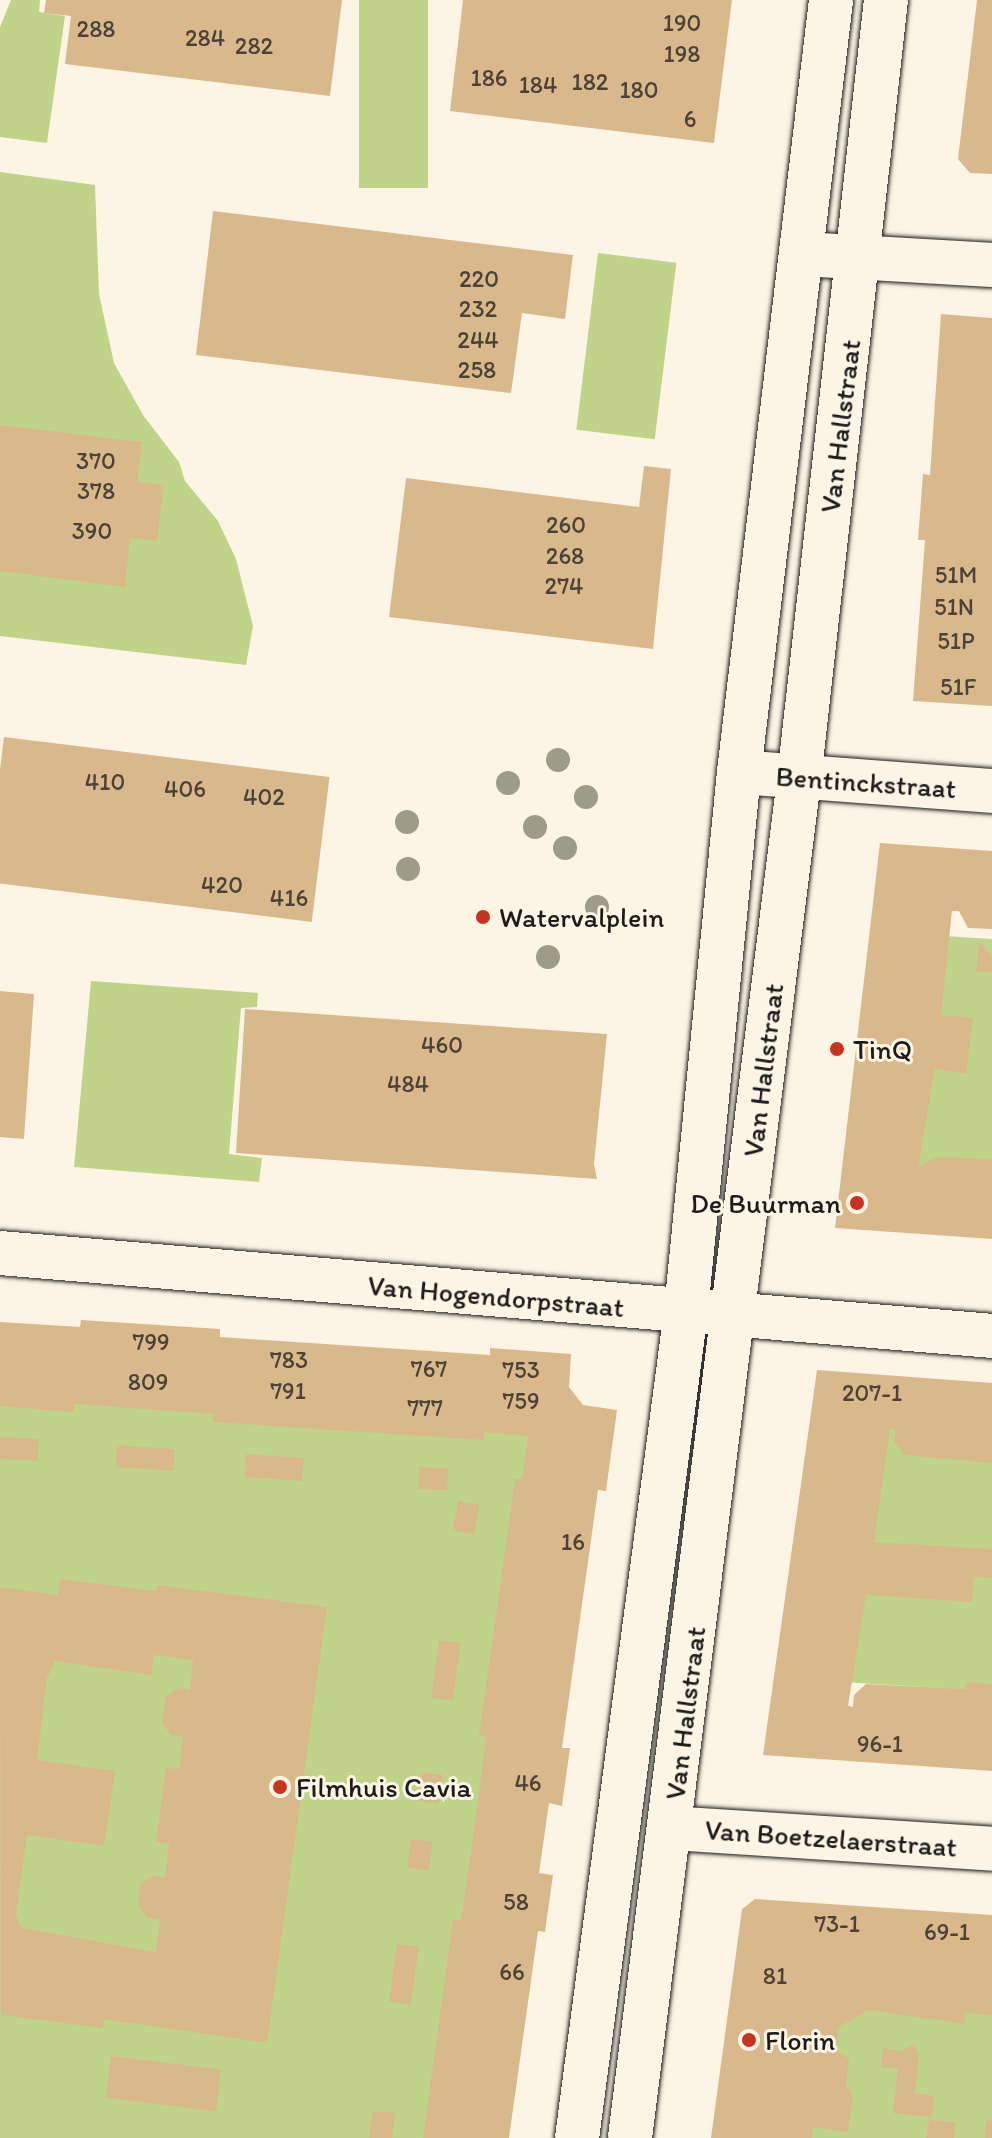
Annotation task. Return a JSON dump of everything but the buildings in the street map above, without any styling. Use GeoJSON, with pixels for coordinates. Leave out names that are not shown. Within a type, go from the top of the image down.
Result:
{"type":"FeatureCollection","features":[{"type":"Feature","properties":{"kind":"street","name":"Van Hallstraat"},"geometry":{"type":"LineString","coordinates":[[577,2138],[686,1311],[739,772],[831,0]]}},
{"type":"Feature","properties":{"kind":"street","name":"Van Hallstraat"},"geometry":{"type":"LineString","coordinates":[[630,2138],[671,1828],[799,779],[860,256],[886,0]]}},
{"type":"Feature","properties":{"kind":"street"},"geometry":{"type":"LineString","coordinates":[[802,254],[992,265]]}},
{"type":"Feature","properties":{"kind":"street","name":"Bentinckstraat"},"geometry":{"type":"LineString","coordinates":[[739,772],[799,779],[992,791]]}},
{"type":"Feature","properties":{"kind":"street","name":"Van Hogendorpstraat"},"geometry":{"type":"LineString","coordinates":[[0,1253],[992,1336]]}},
{"type":"Feature","properties":{"kind":"street","name":"Van Boetzelaerstraat"},"geometry":{"type":"LineString","coordinates":[[671,1828],[992,1849]]}},
{"type":"Feature","properties":{"kind":"green space"},"geometry":{"type":"Polygon","coordinates":[[[11,0],[40,0],[39,12],[65,16],[47,143],[0,137],[0,27],[11,0]]]}},
{"type":"Feature","properties":{"kind":"green space"},"geometry":{"type":"Polygon","coordinates":[[[359,0],[428,0],[428,188],[359,188],[359,0]]]}},
{"type":"Feature","properties":{"kind":"green space"},"geometry":{"type":"Polygon","coordinates":[[[0,172],[95,185],[99,294],[114,363],[143,415],[179,462],[185,481],[218,521],[236,559],[253,626],[246,665],[0,636],[0,172]]]}},
{"type":"Feature","properties":{"kind":"green space"},"geometry":{"type":"Polygon","coordinates":[[[598,253],[676,263],[655,439],[576,430],[598,253]]]}},
{"type":"Feature","properties":{"kind":"green space"},"geometry":{"type":"Polygon","coordinates":[[[929,935],[992,939],[992,1205],[900,1198],[929,935]]]}},
{"type":"Feature","properties":{"kind":"green space"},"geometry":{"type":"Polygon","coordinates":[[[91,981],[258,993],[257,1007],[241,1008],[229,1154],[262,1158],[259,1182],[74,1167],[91,981]]]}},
{"type":"Feature","properties":{"kind":"green space"},"geometry":{"type":"Polygon","coordinates":[[[0,1358],[556,1393],[463,2138],[0,2138],[0,1358]]]}},
{"type":"Feature","properties":{"kind":"green space"},"geometry":{"type":"Polygon","coordinates":[[[883,1414],[992,1422],[992,1691],[841,1682],[883,1414]]]}},
{"type":"Feature","properties":{"kind":"green space"},"geometry":{"type":"Polygon","coordinates":[[[832,1950],[992,1961],[992,2138],[794,2138],[832,1950]]]}},
{"type":"Feature","properties":{"kind":"place","name":"Watervalplein"},"geometry":{"type":"Point","coordinates":[483,917]}},
{"type":"Feature","properties":{"kind":"place","name":"TinQ"},"geometry":{"type":"Point","coordinates":[837,1049]}},
{"type":"Feature","properties":{"kind":"place","name":"De Buurman"},"geometry":{"type":"Point","coordinates":[857,1203]}},
{"type":"Feature","properties":{"kind":"place","name":"Filmhuis Cavia"},"geometry":{"type":"Point","coordinates":[280,1787]}},
{"type":"Feature","properties":{"kind":"place","name":"Florin"},"geometry":{"type":"Point","coordinates":[749,2040]}}]}
